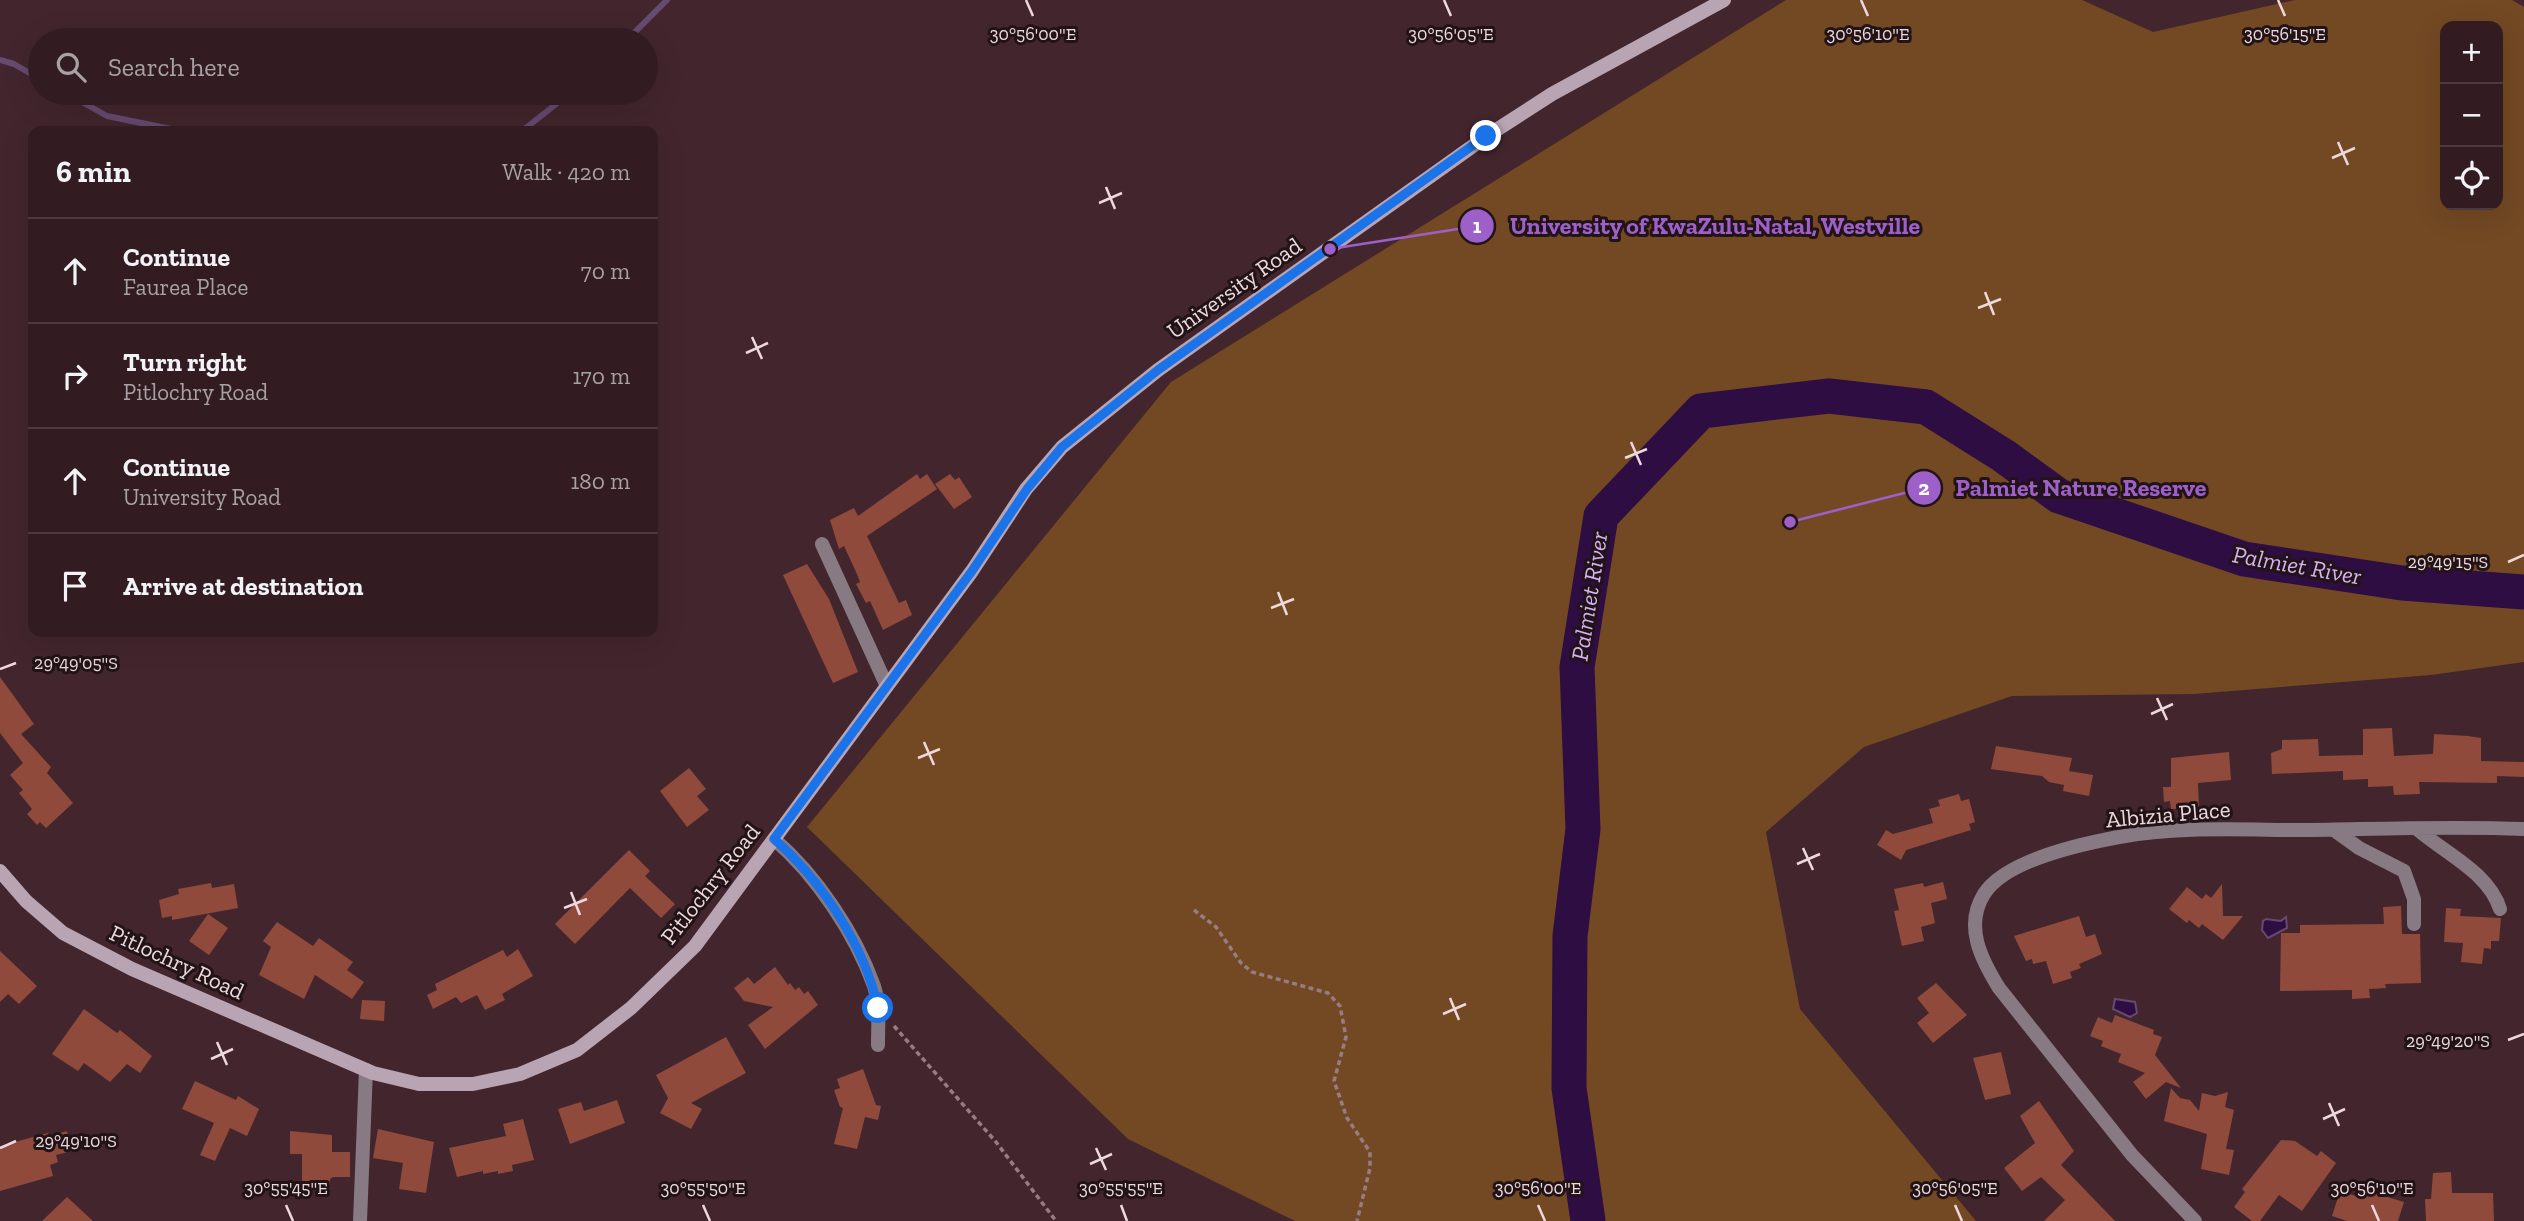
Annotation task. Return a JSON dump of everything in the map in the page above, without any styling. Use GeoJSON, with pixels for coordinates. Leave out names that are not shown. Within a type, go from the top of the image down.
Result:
{"type":"FeatureCollection","features":[{"type":"Feature","properties":{"kind":"street","name":"University Road"},"geometry":{"type":"LineString","coordinates":[[1062,447],[1158,370],[1486,136],[1552,94],[1724,0]]}},
{"type":"Feature","properties":{"kind":"street","name":"Pitlochry Road"},"geometry":{"type":"LineString","coordinates":[[0,871],[26,901],[63,933],[132,969],[366,1070],[419,1084],[473,1084],[520,1074],[576,1050],[631,1008],[695,946],[972,571],[1027,489],[1062,447]]}},
{"type":"Feature","properties":{"kind":"street"},"geometry":{"type":"LineString","coordinates":[[822,544],[886,684]]}},
{"type":"Feature","properties":{"kind":"street"},"geometry":{"type":"LineString","coordinates":[[2417,829],[2458,863],[2483,878],[2494,891],[2500,909]]}},
{"type":"Feature","properties":{"kind":"street","name":"Albizia Place"},"geometry":{"type":"LineString","coordinates":[[2195,1221],[2132,1155],[1999,988],[1977,947],[1976,915],[1984,894],[2008,871],[2031,861],[2119,837],[2156,833],[2524,829]]}},
{"type":"Feature","properties":{"kind":"street"},"geometry":{"type":"LineString","coordinates":[[2334,830],[2359,848],[2404,871],[2414,899],[2414,923]]}},
{"type":"Feature","properties":{"kind":"street"},"geometry":{"type":"LineString","coordinates":[[774,839],[811,879],[841,922],[869,974],[878,1008],[878,1045]]}},
{"type":"Feature","properties":{"kind":"street"},"geometry":{"type":"LineString","coordinates":[[360,1221],[366,1070]]}},
{"type":"Feature","properties":{"kind":"path"},"geometry":{"type":"LineString","coordinates":[[1194,910],[1216,928],[1241,963],[1252,972],[1328,993],[1339,1006],[1346,1037],[1335,1080],[1347,1118],[1370,1152],[1370,1168],[1357,1221]]}},
{"type":"Feature","properties":{"kind":"path"},"geometry":{"type":"LineString","coordinates":[[878,1008],[996,1142],[1056,1221]]}},
{"type":"Feature","properties":{"kind":"shaded area"},"geometry":{"type":"Polygon","coordinates":[[[1786,0],[2082,0],[2153,32],[2295,0],[2512,0],[2524,7],[2524,662],[2431,675],[2194,694],[2012,696],[1864,747],[1766,832],[1800,1009],[1976,1221],[1295,1221],[1128,1139],[807,827],[1171,382],[1786,0]]]}},
{"type":"Feature","properties":{"kind":"shaded area"},"geometry":{"type":"Polygon","coordinates":[[[2286,917],[2287,928],[2268,938],[2262,930],[2263,921],[2281,921],[2286,917]]]}},
{"type":"Feature","properties":{"kind":"shaded area"},"geometry":{"type":"Polygon","coordinates":[[[2115,999],[2135,1002],[2137,1013],[2130,1017],[2113,1009],[2115,999]]]}},
{"type":"Feature","properties":{"kind":"building"},"geometry":{"type":"Polygon","coordinates":[[[917,474],[920,479],[927,474],[937,489],[867,536],[899,603],[906,600],[912,615],[883,630],[870,601],[866,603],[856,584],[860,582],[844,546],[839,549],[830,520],[854,508],[858,516],[917,474]]]}},
{"type":"Feature","properties":{"kind":"building"},"geometry":{"type":"Polygon","coordinates":[[[950,474],[955,480],[959,477],[972,497],[954,509],[935,484],[950,474]]]}},
{"type":"Feature","properties":{"kind":"building"},"geometry":{"type":"Polygon","coordinates":[[[807,564],[829,599],[858,672],[833,683],[783,575],[807,564]]]}},
{"type":"Feature","properties":{"kind":"building"},"geometry":{"type":"Polygon","coordinates":[[[0,677],[34,724],[21,734],[51,767],[47,773],[73,803],[46,828],[40,822],[37,825],[27,814],[32,809],[19,793],[23,790],[10,775],[23,763],[0,733],[0,677]]]}},
{"type":"Feature","properties":{"kind":"building"},"geometry":{"type":"Polygon","coordinates":[[[2392,728],[2394,756],[2433,754],[2434,734],[2481,738],[2481,761],[2524,762],[2524,777],[2497,776],[2497,783],[2419,782],[2420,794],[2394,795],[2393,786],[2368,787],[2368,779],[2343,780],[2343,771],[2272,774],[2271,753],[2282,749],[2282,740],[2318,739],[2319,756],[2363,755],[2363,729],[2392,728]]]}},
{"type":"Feature","properties":{"kind":"building"},"geometry":{"type":"Polygon","coordinates":[[[1996,746],[2072,758],[2069,771],[2093,775],[2089,796],[2063,791],[2064,785],[2049,782],[2042,776],[1991,769],[1996,746]]]}},
{"type":"Feature","properties":{"kind":"building"},"geometry":{"type":"Polygon","coordinates":[[[2229,752],[2231,780],[2198,783],[2199,808],[2171,809],[2170,801],[2164,802],[2163,787],[2171,787],[2171,758],[2229,752]]]}},
{"type":"Feature","properties":{"kind":"building"},"geometry":{"type":"Polygon","coordinates":[[[689,768],[706,789],[697,796],[709,810],[687,827],[660,791],[689,768]]]}},
{"type":"Feature","properties":{"kind":"building"},"geometry":{"type":"Polygon","coordinates":[[[1959,794],[1961,801],[1969,799],[1975,822],[1969,824],[1971,830],[1906,850],[1901,860],[1877,845],[1886,830],[1893,834],[1933,823],[1929,809],[1940,806],[1938,800],[1959,794]]]}},
{"type":"Feature","properties":{"kind":"building"},"geometry":{"type":"Polygon","coordinates":[[[629,850],[650,871],[645,876],[675,904],[661,918],[630,888],[575,944],[555,924],[629,850]]]}},
{"type":"Feature","properties":{"kind":"building"},"geometry":{"type":"Polygon","coordinates":[[[1943,882],[1947,899],[1931,903],[1935,923],[1921,927],[1924,941],[1902,946],[1894,911],[1899,910],[1894,889],[1923,883],[1924,887],[1943,882]]]}},
{"type":"Feature","properties":{"kind":"building"},"geometry":{"type":"Polygon","coordinates":[[[211,883],[212,888],[234,884],[238,908],[172,920],[172,916],[162,918],[159,900],[179,894],[178,889],[211,883]]]}},
{"type":"Feature","properties":{"kind":"building"},"geometry":{"type":"Polygon","coordinates":[[[2222,884],[2223,916],[2243,916],[2223,940],[2202,924],[2199,928],[2189,920],[2187,923],[2169,909],[2187,887],[2202,899],[2206,894],[2211,898],[2222,884]]]}},
{"type":"Feature","properties":{"kind":"building"},"geometry":{"type":"Polygon","coordinates":[[[2401,906],[2402,934],[2420,934],[2421,983],[2385,984],[2386,988],[2369,989],[2370,998],[2352,999],[2352,990],[2280,991],[2281,933],[2300,933],[2300,925],[2384,924],[2383,907],[2401,906]]]}},
{"type":"Feature","properties":{"kind":"building"},"geometry":{"type":"Polygon","coordinates":[[[2446,908],[2461,909],[2460,916],[2501,918],[2499,941],[2491,941],[2491,949],[2484,948],[2482,964],[2461,962],[2463,943],[2444,942],[2446,908]]]}},
{"type":"Feature","properties":{"kind":"building"},"geometry":{"type":"Polygon","coordinates":[[[208,914],[228,928],[209,955],[189,941],[208,914]]]}},
{"type":"Feature","properties":{"kind":"building"},"geometry":{"type":"Polygon","coordinates":[[[2079,916],[2086,937],[2095,934],[2102,954],[2079,964],[2081,968],[2070,972],[2072,978],[2053,984],[2046,961],[2033,964],[2032,959],[2026,961],[2014,936],[2079,916]]]}},
{"type":"Feature","properties":{"kind":"building"},"geometry":{"type":"Polygon","coordinates":[[[277,922],[313,946],[319,938],[353,962],[347,970],[364,982],[352,999],[315,975],[304,999],[259,975],[271,947],[263,941],[277,922]]]}},
{"type":"Feature","properties":{"kind":"building"},"geometry":{"type":"Polygon","coordinates":[[[518,949],[533,976],[502,994],[505,1000],[485,1010],[477,995],[461,1003],[456,997],[433,1009],[427,995],[437,990],[435,984],[503,950],[507,957],[518,949]]]}},
{"type":"Feature","properties":{"kind":"building"},"geometry":{"type":"Polygon","coordinates":[[[0,951],[37,986],[19,1004],[8,994],[0,1002],[0,951]]]}},
{"type":"Feature","properties":{"kind":"building"},"geometry":{"type":"Polygon","coordinates":[[[775,967],[788,985],[790,983],[795,990],[799,987],[804,994],[808,991],[818,1005],[765,1049],[748,1025],[773,1007],[744,1001],[734,988],[748,977],[754,984],[775,967]]]}},
{"type":"Feature","properties":{"kind":"building"},"geometry":{"type":"Polygon","coordinates":[[[1936,983],[1967,1015],[1933,1043],[1917,1023],[1929,1013],[1917,998],[1936,983]]]}},
{"type":"Feature","properties":{"kind":"building"},"geometry":{"type":"Polygon","coordinates":[[[362,1000],[385,1001],[384,1021],[360,1019],[362,1000]]]}},
{"type":"Feature","properties":{"kind":"building"},"geometry":{"type":"Polygon","coordinates":[[[84,1009],[117,1033],[120,1030],[152,1056],[140,1073],[127,1064],[110,1082],[84,1063],[78,1071],[52,1054],[84,1009]]]}},
{"type":"Feature","properties":{"kind":"building"},"geometry":{"type":"Polygon","coordinates":[[[2115,1015],[2154,1030],[2153,1034],[2162,1037],[2155,1055],[2181,1088],[2166,1082],[2146,1099],[2133,1082],[2145,1073],[2118,1062],[2121,1054],[2101,1046],[2103,1041],[2090,1036],[2098,1017],[2112,1023],[2115,1015]]]}},
{"type":"Feature","properties":{"kind":"building"},"geometry":{"type":"Polygon","coordinates":[[[726,1037],[746,1073],[691,1103],[702,1109],[691,1129],[660,1113],[668,1098],[656,1075],[726,1037]]]}},
{"type":"Feature","properties":{"kind":"building"},"geometry":{"type":"Polygon","coordinates":[[[2001,1052],[2011,1094],[1985,1100],[1973,1058],[2001,1052]]]}},
{"type":"Feature","properties":{"kind":"building"},"geometry":{"type":"Polygon","coordinates":[[[863,1069],[876,1105],[881,1106],[878,1120],[865,1117],[857,1149],[834,1144],[843,1108],[840,1107],[834,1090],[840,1088],[837,1079],[863,1069]]]}},
{"type":"Feature","properties":{"kind":"building"},"geometry":{"type":"Polygon","coordinates":[[[195,1081],[236,1100],[238,1096],[259,1109],[247,1136],[230,1128],[215,1161],[200,1155],[214,1123],[182,1109],[195,1081]]]}},
{"type":"Feature","properties":{"kind":"building"},"geometry":{"type":"Polygon","coordinates":[[[2171,1088],[2180,1098],[2190,1100],[2199,1111],[2202,1093],[2215,1096],[2228,1092],[2225,1107],[2234,1110],[2226,1149],[2234,1150],[2229,1175],[2201,1169],[2207,1134],[2164,1121],[2171,1088]]]}},
{"type":"Feature","properties":{"kind":"building"},"geometry":{"type":"Polygon","coordinates":[[[617,1100],[625,1123],[570,1144],[558,1109],[581,1102],[584,1111],[617,1100]]]}},
{"type":"Feature","properties":{"kind":"building"},"geometry":{"type":"Polygon","coordinates":[[[2039,1101],[2074,1151],[2061,1165],[2115,1221],[2044,1221],[2065,1200],[2041,1177],[2022,1191],[2004,1168],[2035,1143],[2020,1116],[2039,1101]]]}},
{"type":"Feature","properties":{"kind":"building"},"geometry":{"type":"Polygon","coordinates":[[[523,1119],[534,1160],[512,1165],[513,1171],[483,1174],[483,1171],[457,1177],[449,1148],[506,1136],[503,1124],[523,1119]]]}},
{"type":"Feature","properties":{"kind":"building"},"geometry":{"type":"Polygon","coordinates":[[[378,1129],[434,1142],[426,1193],[399,1189],[403,1163],[373,1158],[378,1129]]]}},
{"type":"Feature","properties":{"kind":"building"},"geometry":{"type":"Polygon","coordinates":[[[67,1131],[72,1151],[56,1155],[58,1162],[50,1165],[53,1176],[0,1191],[0,1146],[48,1133],[49,1136],[67,1131]]]}},
{"type":"Feature","properties":{"kind":"building"},"geometry":{"type":"Polygon","coordinates":[[[290,1131],[332,1135],[332,1152],[350,1152],[350,1177],[330,1179],[329,1191],[302,1191],[302,1154],[290,1154],[290,1131]]]}},
{"type":"Feature","properties":{"kind":"building"},"geometry":{"type":"Polygon","coordinates":[[[2281,1140],[2295,1141],[2317,1156],[2321,1151],[2336,1163],[2302,1211],[2279,1195],[2260,1221],[2252,1221],[2234,1207],[2245,1192],[2242,1189],[2281,1140]]]}},
{"type":"Feature","properties":{"kind":"building"},"geometry":{"type":"Polygon","coordinates":[[[2451,1172],[2452,1193],[2493,1193],[2494,1221],[2426,1221],[2425,1199],[2431,1199],[2433,1173],[2451,1172]]]}},
{"type":"Feature","properties":{"kind":"building"},"geometry":{"type":"Polygon","coordinates":[[[2364,1190],[2404,1202],[2398,1221],[2347,1221],[2332,1216],[2340,1191],[2362,1198],[2364,1190]]]}},
{"type":"Feature","properties":{"kind":"building"},"geometry":{"type":"Polygon","coordinates":[[[67,1197],[93,1221],[42,1221],[67,1197]]]}},
{"type":"Feature","properties":{"kind":"waterway"},"geometry":{"type":"LineString","coordinates":[[639,28],[667,0]]}},
{"type":"Feature","properties":{"kind":"waterway"},"geometry":{"type":"LineString","coordinates":[[0,60],[28,72]]}},
{"type":"Feature","properties":{"kind":"waterway"},"geometry":{"type":"LineString","coordinates":[[87,105],[107,116],[156,126]]}},
{"type":"Feature","properties":{"kind":"waterway"},"geometry":{"type":"LineString","coordinates":[[528,126],[555,105]]}},
{"type":"Feature","properties":{"kind":"waterway","name":"Palmiet River"},"geometry":{"type":"LineString","coordinates":[[1588,1221],[1569,1088],[1570,936],[1583,829],[1577,667],[1601,516],[1701,411],[1829,396],[1926,407],[2004,456],[2059,496],[2244,559],[2402,583],[2524,592]]}},
{"type":"Feature","properties":{"kind":"place","name":"University of KwaZulu-Natal, Westville"},"geometry":{"type":"Point","coordinates":[1330,249]}},
{"type":"Feature","properties":{"kind":"place","name":"Palmiet Nature Reserve"},"geometry":{"type":"Point","coordinates":[1790,522]}},
{"type":"Feature","properties":{"kind":"route"},"geometry":{"type":"LineString","coordinates":[[878,1008],[874,987],[841,922],[791,854],[774,839],[972,571],[1027,489],[1062,447],[1158,370],[1486,136]]}}]}
